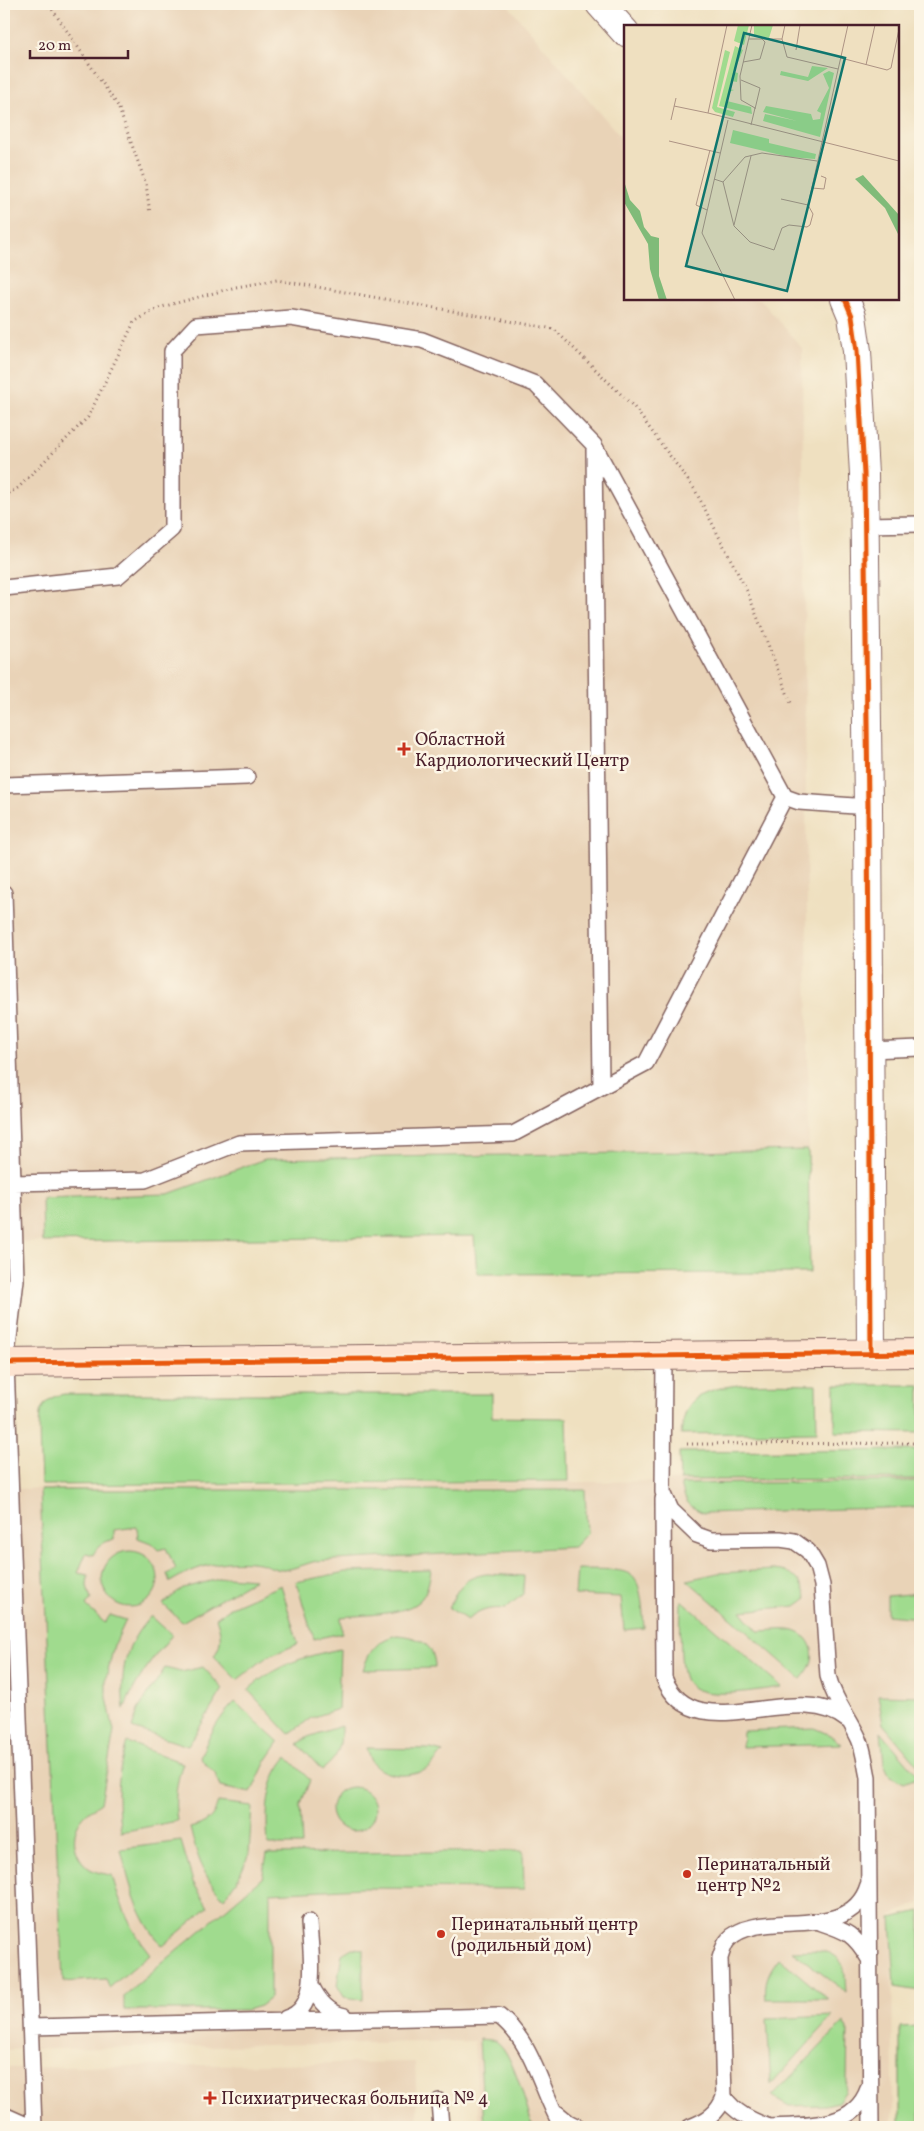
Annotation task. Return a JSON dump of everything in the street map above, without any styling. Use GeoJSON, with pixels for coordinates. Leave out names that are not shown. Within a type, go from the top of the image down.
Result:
{"type":"FeatureCollection","features":[{"type":"Feature","properties":{"kind":"street"},"geometry":{"type":"LineString","coordinates":[[600,4],[624,31]]}},
{"type":"Feature","properties":{"kind":"street"},"geometry":{"type":"LineString","coordinates":[[844,300],[852,316],[857,351],[864,474],[871,1352]]}},
{"type":"Feature","properties":{"kind":"street"},"geometry":{"type":"LineString","coordinates":[[5,1363],[871,1352],[920,1353]]}},
{"type":"Feature","properties":{"kind":"lane"},"geometry":{"type":"LineString","coordinates":[[4,588],[118,576],[172,529],[172,351],[196,325],[291,318],[422,340],[535,384],[594,445],[785,797],[799,802],[868,807]]}},
{"type":"Feature","properties":{"kind":"lane"},"geometry":{"type":"LineString","coordinates":[[594,445],[601,1087]]}},
{"type":"Feature","properties":{"kind":"lane"},"geometry":{"type":"LineString","coordinates":[[864,525],[920,524]]}},
{"type":"Feature","properties":{"kind":"lane"},"geometry":{"type":"LineString","coordinates":[[4,785],[247,777]]}},
{"type":"Feature","properties":{"kind":"lane"},"geometry":{"type":"LineString","coordinates":[[13,1183],[144,1180],[239,1143],[513,1134],[646,1062],[785,797]]}},
{"type":"Feature","properties":{"kind":"lane"},"geometry":{"type":"LineString","coordinates":[[4,893],[16,1280],[5,1363],[31,2027],[33,2127],[4,2115]]}},
{"type":"Feature","properties":{"kind":"lane"},"geometry":{"type":"LineString","coordinates":[[869,1050],[920,1048]]}},
{"type":"Feature","properties":{"kind":"lane"},"geometry":{"type":"LineString","coordinates":[[664,1356],[664,1678],[669,1690],[678,1702],[703,1712],[809,1705],[827,1709],[843,1717],[852,1725]]}},
{"type":"Feature","properties":{"kind":"lane"},"geometry":{"type":"LineString","coordinates":[[664,1492],[671,1510],[697,1535],[711,1540],[780,1539],[794,1541],[808,1551],[817,1566],[822,1585],[828,1676],[837,1702],[860,1740],[868,1777],[871,2127]]}},
{"type":"Feature","properties":{"kind":"lane"},"geometry":{"type":"LineString","coordinates":[[690,2127],[703,2122],[714,2114],[721,2106],[724,2097],[720,1958],[726,1941],[736,1932],[751,1927],[819,1922],[845,1913],[865,1896],[869,1884]]}},
{"type":"Feature","properties":{"kind":"lane"},"geometry":{"type":"LineString","coordinates":[[280,2020],[301,2011],[306,2003],[311,1985],[309,1922]]}},
{"type":"Feature","properties":{"kind":"lane"},"geometry":{"type":"LineString","coordinates":[[819,1922],[844,1930],[854,1936],[870,1959]]}},
{"type":"Feature","properties":{"kind":"lane"},"geometry":{"type":"LineString","coordinates":[[311,1985],[316,1995],[331,2011],[356,2018]]}},
{"type":"Feature","properties":{"kind":"lane"},"geometry":{"type":"LineString","coordinates":[[31,2027],[500,2016],[509,2023],[525,2046],[562,2127]]}},
{"type":"Feature","properties":{"kind":"lane"},"geometry":{"type":"LineString","coordinates":[[763,2127],[833,2125],[856,2112],[865,2098],[870,2083]]}},
{"type":"Feature","properties":{"kind":"lane"},"geometry":{"type":"LineString","coordinates":[[724,2097],[730,2106],[769,2127]]}},
{"type":"Feature","properties":{"kind":"lane"},"geometry":{"type":"LineString","coordinates":[[439,2101],[440,2127]]}},
{"type":"Feature","properties":{"kind":"lane"},"geometry":{"type":"LineString","coordinates":[[554,2110],[568,2122],[578,2127]]}},
{"type":"Feature","properties":{"kind":"path"},"geometry":{"type":"LineString","coordinates":[[44,4],[52,9],[118,106],[146,184],[150,214]]}},
{"type":"Feature","properties":{"kind":"path"},"geometry":{"type":"LineString","coordinates":[[4,496],[18,488],[88,417],[134,322],[158,308],[236,286],[277,280],[554,328],[634,407],[695,490],[747,591],[791,703]]}},
{"type":"Feature","properties":{"kind":"path"},"geometry":{"type":"LineString","coordinates":[[664,1444],[920,1443]]}},
{"type":"Feature","properties":{"kind":"shaded area","name":"Областной Кардиологический Центр"},"geometry":{"type":"Polygon","coordinates":[[[4,4],[507,4],[624,141],[624,300],[761,300],[802,348],[810,1273],[477,1274],[474,1236],[4,1242],[4,4]]]}},
{"type":"Feature","properties":{"kind":"shaded area"},"geometry":{"type":"Polygon","coordinates":[[[920,1478],[920,1903],[892,1915],[893,2127],[479,2127],[474,2041],[4,2050],[4,1489],[920,1478]]]}},
{"type":"Feature","properties":{"kind":"shaded area","name":"Психиатрическая больница № 4"},"geometry":{"type":"Polygon","coordinates":[[[415,2062],[418,2127],[4,2127],[4,2068],[415,2062]]]}},
{"type":"Feature","properties":{"kind":"green space"},"geometry":{"type":"Polygon","coordinates":[[[808,1150],[810,1273],[477,1274],[474,1236],[43,1242],[42,1198],[168,1194],[265,1159],[808,1150]]]}},
{"type":"Feature","properties":{"kind":"green space"},"geometry":{"type":"Polygon","coordinates":[[[751,1384],[816,1384],[817,1432],[681,1434],[683,1421],[689,1406],[702,1394],[716,1389],[751,1384]]]}},
{"type":"Feature","properties":{"kind":"green space"},"geometry":{"type":"Polygon","coordinates":[[[835,1385],[920,1385],[920,1433],[835,1432],[835,1385]]]}},
{"type":"Feature","properties":{"kind":"green space"},"geometry":{"type":"Polygon","coordinates":[[[65,1394],[492,1394],[492,1417],[567,1418],[569,1481],[41,1485],[39,1434],[41,1410],[45,1403],[51,1399],[65,1394]]]}},
{"type":"Feature","properties":{"kind":"green space"},"geometry":{"type":"Polygon","coordinates":[[[920,1450],[920,1479],[680,1480],[679,1452],[920,1450]]]}},
{"type":"Feature","properties":{"kind":"green space"},"geometry":{"type":"Polygon","coordinates":[[[920,1481],[920,1507],[704,1513],[690,1505],[684,1495],[681,1484],[920,1481]]]}},
{"type":"Feature","properties":{"kind":"green space"},"geometry":{"type":"Polygon","coordinates":[[[40,1490],[585,1490],[587,1533],[574,1547],[316,1561],[285,1570],[259,1563],[224,1562],[191,1571],[170,1582],[167,1574],[176,1569],[166,1548],[158,1550],[151,1543],[138,1538],[137,1527],[114,1530],[114,1539],[102,1544],[93,1555],[86,1553],[78,1573],[88,1575],[87,1586],[91,1599],[86,1606],[105,1623],[110,1615],[126,1620],[114,1646],[106,1678],[106,1693],[114,1731],[101,1803],[87,1813],[79,1823],[76,1830],[75,1845],[80,1858],[90,1869],[112,1875],[127,1916],[137,1936],[150,1954],[109,1988],[106,1979],[63,1982],[40,1490]]]}},
{"type":"Feature","properties":{"kind":"green space"},"geometry":{"type":"Polygon","coordinates":[[[130,1551],[141,1553],[150,1559],[156,1568],[158,1579],[156,1590],[150,1599],[141,1605],[130,1607],[119,1605],[110,1599],[104,1590],[102,1579],[104,1568],[110,1559],[119,1553],[130,1551]]]}},
{"type":"Feature","properties":{"kind":"green space"},"geometry":{"type":"Polygon","coordinates":[[[577,1569],[623,1571],[631,1575],[637,1582],[640,1592],[644,1628],[624,1630],[621,1597],[575,1595],[577,1569]]]}},
{"type":"Feature","properties":{"kind":"green space"},"geometry":{"type":"Polygon","coordinates":[[[431,1570],[425,1593],[415,1604],[408,1608],[390,1612],[341,1617],[342,1633],[314,1639],[296,1582],[345,1572],[431,1570]]]}},
{"type":"Feature","properties":{"kind":"green space"},"geometry":{"type":"Polygon","coordinates":[[[773,1570],[787,1573],[796,1578],[807,1598],[796,1606],[741,1611],[758,1631],[790,1630],[799,1633],[808,1640],[813,1655],[812,1661],[801,1679],[687,1580],[718,1573],[773,1570]]]}},
{"type":"Feature","properties":{"kind":"green space"},"geometry":{"type":"Polygon","coordinates":[[[479,1575],[524,1576],[523,1594],[505,1609],[484,1610],[467,1620],[449,1608],[455,1594],[463,1584],[479,1575]]]}},
{"type":"Feature","properties":{"kind":"green space"},"geometry":{"type":"Polygon","coordinates":[[[227,1577],[255,1579],[182,1622],[163,1604],[183,1588],[227,1577]]]}},
{"type":"Feature","properties":{"kind":"green space"},"geometry":{"type":"Polygon","coordinates":[[[281,1585],[298,1644],[267,1657],[237,1680],[214,1656],[219,1647],[220,1637],[216,1618],[231,1607],[281,1585]]]}},
{"type":"Feature","properties":{"kind":"green space"},"geometry":{"type":"Polygon","coordinates":[[[920,1593],[920,1618],[887,1615],[887,1596],[920,1593]]]}},
{"type":"Feature","properties":{"kind":"green space"},"geometry":{"type":"Polygon","coordinates":[[[681,1600],[782,1687],[730,1693],[703,1692],[693,1688],[686,1681],[683,1674],[680,1642],[681,1600]]]}},
{"type":"Feature","properties":{"kind":"green space"},"geometry":{"type":"Polygon","coordinates":[[[151,1616],[172,1635],[139,1679],[124,1709],[123,1683],[126,1659],[135,1637],[151,1616]]]}},
{"type":"Feature","properties":{"kind":"green space"},"geometry":{"type":"Polygon","coordinates":[[[397,1635],[424,1643],[432,1653],[435,1668],[363,1670],[368,1657],[375,1647],[384,1640],[397,1635]]]}},
{"type":"Feature","properties":{"kind":"green space"},"geometry":{"type":"Polygon","coordinates":[[[340,1649],[338,1709],[311,1718],[289,1734],[248,1690],[269,1674],[291,1663],[303,1658],[340,1649]]]}},
{"type":"Feature","properties":{"kind":"green space"},"geometry":{"type":"Polygon","coordinates":[[[203,1667],[223,1689],[188,1746],[132,1728],[138,1710],[165,1668],[181,1672],[203,1667]]]}},
{"type":"Feature","properties":{"kind":"green space"},"geometry":{"type":"Polygon","coordinates":[[[878,1695],[920,1696],[920,1768],[883,1724],[878,1695]]]}},
{"type":"Feature","properties":{"kind":"green space"},"geometry":{"type":"Polygon","coordinates":[[[235,1702],[279,1742],[266,1761],[251,1793],[220,1787],[215,1773],[200,1758],[214,1728],[235,1702]]]}},
{"type":"Feature","properties":{"kind":"green space"},"geometry":{"type":"Polygon","coordinates":[[[341,1726],[338,1751],[332,1761],[322,1770],[298,1744],[308,1737],[341,1726]]]}},
{"type":"Feature","properties":{"kind":"green space"},"geometry":{"type":"Polygon","coordinates":[[[814,1728],[830,1735],[841,1744],[742,1747],[743,1731],[814,1728]]]}},
{"type":"Feature","properties":{"kind":"green space"},"geometry":{"type":"Polygon","coordinates":[[[881,1732],[919,1777],[904,1783],[890,1776],[884,1764],[881,1732]]]}},
{"type":"Feature","properties":{"kind":"green space"},"geometry":{"type":"Polygon","coordinates":[[[127,1742],[183,1763],[176,1792],[177,1821],[121,1832],[118,1787],[121,1764],[127,1742]]]}},
{"type":"Feature","properties":{"kind":"green space"},"geometry":{"type":"Polygon","coordinates":[[[366,1748],[431,1749],[443,1752],[427,1769],[413,1774],[398,1775],[384,1772],[377,1768],[372,1763],[366,1748]]]}},
{"type":"Feature","properties":{"kind":"green space"},"geometry":{"type":"Polygon","coordinates":[[[287,1757],[310,1780],[300,1806],[302,1845],[268,1845],[268,1798],[274,1777],[287,1757]]]}},
{"type":"Feature","properties":{"kind":"green space"},"geometry":{"type":"Polygon","coordinates":[[[357,1787],[369,1793],[374,1800],[374,1818],[369,1825],[362,1830],[349,1831],[337,1825],[332,1818],[331,1805],[337,1793],[344,1788],[357,1787]]]}},
{"type":"Feature","properties":{"kind":"green space"},"geometry":{"type":"Polygon","coordinates":[[[218,1802],[252,1806],[249,1854],[239,1877],[224,1898],[206,1874],[198,1857],[190,1828],[201,1825],[208,1820],[212,1816],[218,1802]]]}},
{"type":"Feature","properties":{"kind":"green space"},"geometry":{"type":"Polygon","coordinates":[[[181,1841],[193,1882],[208,1907],[163,1946],[154,1936],[141,1913],[131,1888],[121,1849],[181,1841]]]}},
{"type":"Feature","properties":{"kind":"green space"},"geometry":{"type":"Polygon","coordinates":[[[523,1851],[524,1889],[361,1888],[270,1893],[270,1998],[260,2006],[247,2010],[124,2010],[124,1996],[262,1878],[267,1854],[523,1851]]]}},
{"type":"Feature","properties":{"kind":"green space"},"geometry":{"type":"Polygon","coordinates":[[[920,1911],[920,1991],[895,1987],[891,1918],[920,1911]]]}},
{"type":"Feature","properties":{"kind":"green space"},"geometry":{"type":"Polygon","coordinates":[[[352,1948],[363,1949],[363,2000],[344,1997],[337,1985],[342,1954],[352,1948]]]}},
{"type":"Feature","properties":{"kind":"green space"},"geometry":{"type":"Polygon","coordinates":[[[813,1950],[827,1952],[838,1958],[844,1970],[846,1992],[792,1951],[813,1950]]]}},
{"type":"Feature","properties":{"kind":"green space"},"geometry":{"type":"Polygon","coordinates":[[[779,1958],[828,1999],[766,1999],[768,1977],[779,1958]]]}},
{"type":"Feature","properties":{"kind":"green space"},"geometry":{"type":"Polygon","coordinates":[[[833,2016],[771,2085],[767,2019],[833,2016]]]}},
{"type":"Feature","properties":{"kind":"green space"},"geometry":{"type":"Polygon","coordinates":[[[844,2022],[848,2029],[847,2082],[845,2092],[838,2102],[825,2105],[789,2106],[772,2096],[844,2022]]]}},
{"type":"Feature","properties":{"kind":"green space"},"geometry":{"type":"Polygon","coordinates":[[[920,2026],[920,2127],[900,2127],[900,2027],[920,2026]]]}},
{"type":"Feature","properties":{"kind":"green space"},"geometry":{"type":"Polygon","coordinates":[[[479,2039],[495,2041],[503,2048],[514,2068],[533,2127],[484,2127],[479,2039]]]}},
{"type":"Feature","properties":{"kind":"cycle path"},"geometry":{"type":"LineString","coordinates":[[845,300],[852,316],[857,351],[864,474],[871,1352]]}},
{"type":"Feature","properties":{"kind":"cycle path"},"geometry":{"type":"LineString","coordinates":[[4,1363],[920,1353]]}},
{"type":"Feature","properties":{"kind":"place","name":"Областной Кардиологический Центр"},"geometry":{"type":"Point","coordinates":[404,749]}},
{"type":"Feature","properties":{"kind":"place","name":"Перинатальный центр №2"},"geometry":{"type":"Point","coordinates":[687,1874]}},
{"type":"Feature","properties":{"kind":"place","name":"Перинатальный центр (родильный дом)"},"geometry":{"type":"Point","coordinates":[441,1934]}},
{"type":"Feature","properties":{"kind":"place","name":"Психиатрическая больница № 4"},"geometry":{"type":"Point","coordinates":[210,2098]}}]}
